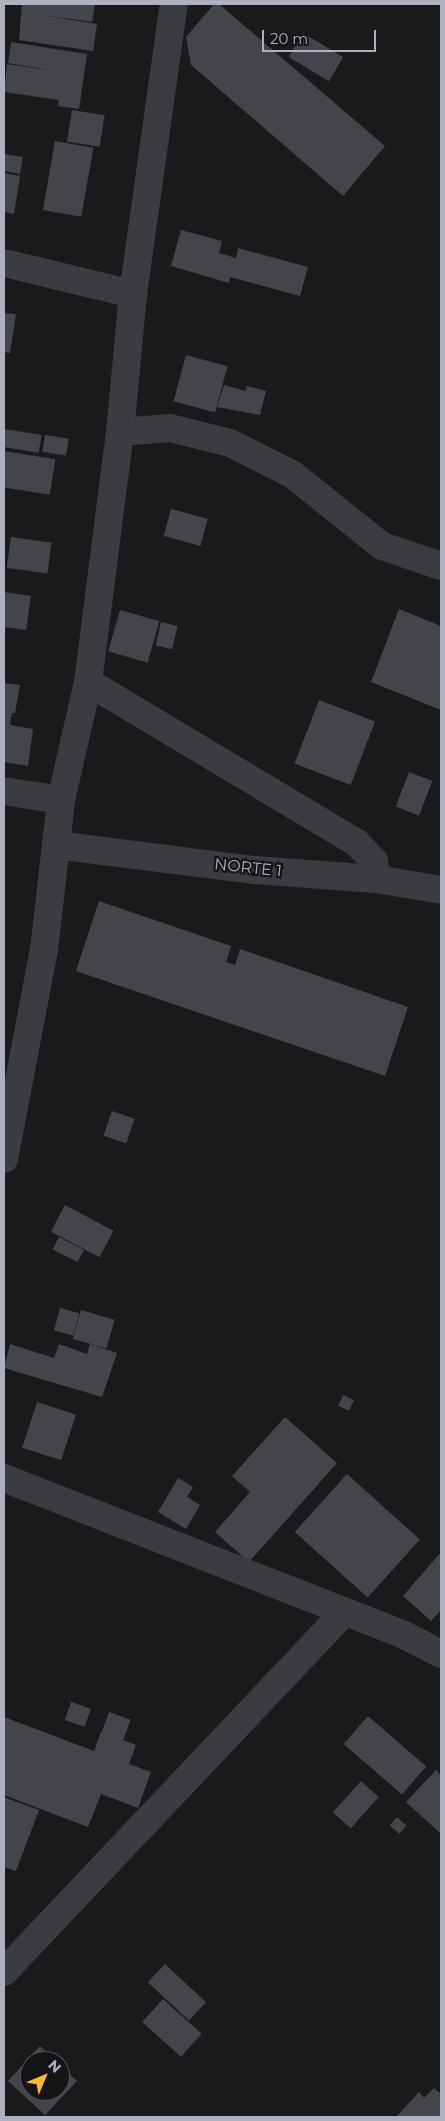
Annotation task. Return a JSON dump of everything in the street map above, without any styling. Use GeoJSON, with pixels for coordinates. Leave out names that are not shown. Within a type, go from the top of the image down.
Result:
{"type":"FeatureCollection","features":[{"type":"Feature","properties":{"kind":"street"},"geometry":{"type":"LineString","coordinates":[[4,1159],[44,950],[61,800],[88,682],[120,432],[133,294],[174,4]]}},
{"type":"Feature","properties":{"kind":"street"},"geometry":{"type":"LineString","coordinates":[[4,263],[133,294]]}},
{"type":"Feature","properties":{"kind":"street"},"geometry":{"type":"LineString","coordinates":[[120,432],[170,428],[230,443],[292,474],[382,546],[441,566]]}},
{"type":"Feature","properties":{"kind":"street"},"geometry":{"type":"LineString","coordinates":[[88,682],[357,843],[374,861],[376,879]]}},
{"type":"Feature","properties":{"kind":"street"},"geometry":{"type":"LineString","coordinates":[[4,790],[61,800]]}},
{"type":"Feature","properties":{"kind":"street","name":"NORTE 1"},"geometry":{"type":"LineString","coordinates":[[56,845],[255,870],[376,879],[441,890]]}},
{"type":"Feature","properties":{"kind":"street"},"geometry":{"type":"LineString","coordinates":[[4,1478],[345,1612],[441,1654]]}},
{"type":"Feature","properties":{"kind":"street"},"geometry":{"type":"LineString","coordinates":[[4,1972],[345,1612]]}},
{"type":"Feature","properties":{"kind":"building"},"geometry":{"type":"Polygon","coordinates":[[[22,4],[95,4],[92,22],[41,15],[97,24],[93,51],[19,40],[22,4]]]}},
{"type":"Feature","properties":{"kind":"building"},"geometry":{"type":"Polygon","coordinates":[[[214,4],[219,4],[385,146],[343,196],[191,65],[186,37],[214,4]]]}},
{"type":"Feature","properties":{"kind":"building"},"geometry":{"type":"Polygon","coordinates":[[[303,33],[343,57],[329,81],[289,57],[303,33]]]}},
{"type":"Feature","properties":{"kind":"building"},"geometry":{"type":"Polygon","coordinates":[[[11,42],[87,54],[79,109],[58,106],[59,100],[4,92],[7,64],[54,71],[8,63],[11,42]]]}},
{"type":"Feature","properties":{"kind":"building"},"geometry":{"type":"Polygon","coordinates":[[[72,110],[105,115],[100,147],[67,142],[72,110]]]}},
{"type":"Feature","properties":{"kind":"building"},"geometry":{"type":"Polygon","coordinates":[[[55,141],[93,148],[81,217],[43,210],[55,141]]]}},
{"type":"Feature","properties":{"kind":"building"},"geometry":{"type":"Polygon","coordinates":[[[4,154],[23,157],[20,174],[4,171],[4,154]]]}},
{"type":"Feature","properties":{"kind":"building"},"geometry":{"type":"Polygon","coordinates":[[[4,173],[20,176],[14,214],[4,212],[4,173]]]}},
{"type":"Feature","properties":{"kind":"building"},"geometry":{"type":"Polygon","coordinates":[[[181,230],[222,241],[219,253],[236,258],[238,248],[308,267],[300,296],[230,277],[229,283],[171,266],[181,230]]]}},
{"type":"Feature","properties":{"kind":"building"},"geometry":{"type":"Polygon","coordinates":[[[4,313],[16,314],[10,353],[4,352],[4,313]]]}},
{"type":"Feature","properties":{"kind":"building"},"geometry":{"type":"Polygon","coordinates":[[[186,355],[228,366],[215,412],[174,401],[186,355]]]}},
{"type":"Feature","properties":{"kind":"building"},"geometry":{"type":"Polygon","coordinates":[[[224,385],[245,391],[247,386],[266,391],[260,415],[217,407],[224,385]]]}},
{"type":"Feature","properties":{"kind":"building"},"geometry":{"type":"Polygon","coordinates":[[[4,429],[42,435],[39,453],[4,447],[4,429]]]}},
{"type":"Feature","properties":{"kind":"building"},"geometry":{"type":"Polygon","coordinates":[[[45,435],[69,439],[66,456],[42,452],[45,435]]]}},
{"type":"Feature","properties":{"kind":"building"},"geometry":{"type":"Polygon","coordinates":[[[4,451],[55,459],[50,495],[4,487],[4,451]]]}},
{"type":"Feature","properties":{"kind":"building"},"geometry":{"type":"Polygon","coordinates":[[[171,509],[208,519],[200,546],[164,536],[171,509]]]}},
{"type":"Feature","properties":{"kind":"building"},"geometry":{"type":"Polygon","coordinates":[[[11,537],[52,543],[47,573],[7,568],[11,537]]]}},
{"type":"Feature","properties":{"kind":"building"},"geometry":{"type":"Polygon","coordinates":[[[4,592],[31,596],[26,630],[4,627],[4,592]]]}},
{"type":"Feature","properties":{"kind":"building"},"geometry":{"type":"Polygon","coordinates":[[[399,609],[441,626],[441,710],[371,682],[399,609]]]}},
{"type":"Feature","properties":{"kind":"building"},"geometry":{"type":"Polygon","coordinates":[[[120,610],[159,621],[148,663],[108,651],[120,610]]]}},
{"type":"Feature","properties":{"kind":"building"},"geometry":{"type":"Polygon","coordinates":[[[161,622],[178,626],[172,649],[156,645],[161,622]]]}},
{"type":"Feature","properties":{"kind":"building"},"geometry":{"type":"Polygon","coordinates":[[[4,683],[20,685],[15,713],[12,713],[10,725],[33,729],[28,766],[4,762],[4,683]]]}},
{"type":"Feature","properties":{"kind":"building"},"geometry":{"type":"Polygon","coordinates":[[[319,700],[375,722],[351,785],[295,763],[319,700]]]}},
{"type":"Feature","properties":{"kind":"building"},"geometry":{"type":"Polygon","coordinates":[[[409,772],[432,781],[419,816],[396,807],[409,772]]]}},
{"type":"Feature","properties":{"kind":"building"},"geometry":{"type":"Polygon","coordinates":[[[99,901],[231,946],[226,962],[235,965],[240,949],[408,1007],[385,1076],[76,971],[99,901]]]}},
{"type":"Feature","properties":{"kind":"building"},"geometry":{"type":"Polygon","coordinates":[[[112,1111],[135,1119],[126,1143],[104,1136],[112,1111]]]}},
{"type":"Feature","properties":{"kind":"building"},"geometry":{"type":"Polygon","coordinates":[[[65,1205],[114,1231],[99,1257],[51,1231],[65,1205]]]}},
{"type":"Feature","properties":{"kind":"building"},"geometry":{"type":"Polygon","coordinates":[[[59,1237],[84,1250],[78,1262],[53,1249],[59,1237]]]}},
{"type":"Feature","properties":{"kind":"building"},"geometry":{"type":"Polygon","coordinates":[[[60,1308],[79,1313],[73,1335],[54,1330],[60,1308]]]}},
{"type":"Feature","properties":{"kind":"building"},"geometry":{"type":"Polygon","coordinates":[[[81,1310],[115,1320],[106,1348],[73,1339],[81,1310]]]}},
{"type":"Feature","properties":{"kind":"building"},"geometry":{"type":"Polygon","coordinates":[[[10,1344],[54,1358],[59,1344],[87,1354],[90,1344],[117,1353],[102,1397],[4,1368],[10,1344]]]}},
{"type":"Feature","properties":{"kind":"building"},"geometry":{"type":"Polygon","coordinates":[[[343,1395],[354,1400],[349,1411],[338,1406],[343,1395]]]}},
{"type":"Feature","properties":{"kind":"building"},"geometry":{"type":"Polygon","coordinates":[[[37,1402],[76,1415],[61,1460],[22,1448],[37,1402]]]}},
{"type":"Feature","properties":{"kind":"building"},"geometry":{"type":"Polygon","coordinates":[[[285,1417],[337,1463],[249,1562],[215,1532],[250,1492],[232,1476],[285,1417]]]}},
{"type":"Feature","properties":{"kind":"building"},"geometry":{"type":"Polygon","coordinates":[[[347,1474],[420,1540],[368,1598],[295,1532],[347,1474]]]}},
{"type":"Feature","properties":{"kind":"building"},"geometry":{"type":"Polygon","coordinates":[[[178,1478],[193,1487],[187,1497],[200,1505],[186,1529],[158,1512],[178,1478]]]}},
{"type":"Feature","properties":{"kind":"building"},"geometry":{"type":"Polygon","coordinates":[[[441,1552],[441,1610],[431,1621],[403,1596],[441,1552]]]}},
{"type":"Feature","properties":{"kind":"building"},"geometry":{"type":"Polygon","coordinates":[[[71,1702],[91,1709],[85,1727],[65,1720],[71,1702]]]}},
{"type":"Feature","properties":{"kind":"building"},"geometry":{"type":"Polygon","coordinates":[[[109,1712],[131,1720],[123,1741],[101,1733],[109,1712]]]}},
{"type":"Feature","properties":{"kind":"building"},"geometry":{"type":"Polygon","coordinates":[[[368,1716],[426,1767],[402,1794],[344,1744],[368,1716]]]}},
{"type":"Feature","properties":{"kind":"building"},"geometry":{"type":"Polygon","coordinates":[[[4,1717],[94,1751],[101,1732],[136,1745],[129,1764],[151,1772],[138,1808],[101,1794],[88,1827],[4,1795],[4,1717]]]}},
{"type":"Feature","properties":{"kind":"building"},"geometry":{"type":"Polygon","coordinates":[[[436,1770],[441,1776],[441,1834],[406,1802],[436,1770]]]}},
{"type":"Feature","properties":{"kind":"building"},"geometry":{"type":"Polygon","coordinates":[[[361,1781],[379,1797],[351,1828],[333,1812],[361,1781]]]}},
{"type":"Feature","properties":{"kind":"building"},"geometry":{"type":"Polygon","coordinates":[[[4,1797],[39,1810],[16,1871],[4,1867],[4,1797]]]}},
{"type":"Feature","properties":{"kind":"building"},"geometry":{"type":"Polygon","coordinates":[[[397,1817],[407,1826],[399,1834],[390,1825],[397,1817]]]}},
{"type":"Feature","properties":{"kind":"building"},"geometry":{"type":"Polygon","coordinates":[[[165,1964],[206,2002],[189,2020],[148,1982],[165,1964]]]}},
{"type":"Feature","properties":{"kind":"building"},"geometry":{"type":"Polygon","coordinates":[[[163,1999],[202,2034],[181,2057],[142,2022],[163,1999]]]}},
{"type":"Feature","properties":{"kind":"building"},"geometry":{"type":"Polygon","coordinates":[[[40,2046],[45,2051],[35,2051],[40,2046]]]}},
{"type":"Feature","properties":{"kind":"building"},"geometry":{"type":"Polygon","coordinates":[[[20,2068],[20,2092],[8,2081],[20,2068]]]}},
{"type":"Feature","properties":{"kind":"building"},"geometry":{"type":"Polygon","coordinates":[[[70,2074],[77,2081],[70,2088],[70,2074]]]}},
{"type":"Feature","properties":{"kind":"building"},"geometry":{"type":"Polygon","coordinates":[[[434,2088],[441,2094],[441,2117],[397,2116],[419,2092],[424,2098],[434,2088]]]}},
{"type":"Feature","properties":{"kind":"building"},"geometry":{"type":"Polygon","coordinates":[[[30,2101],[58,2101],[45,2115],[30,2101]]]}}]}
